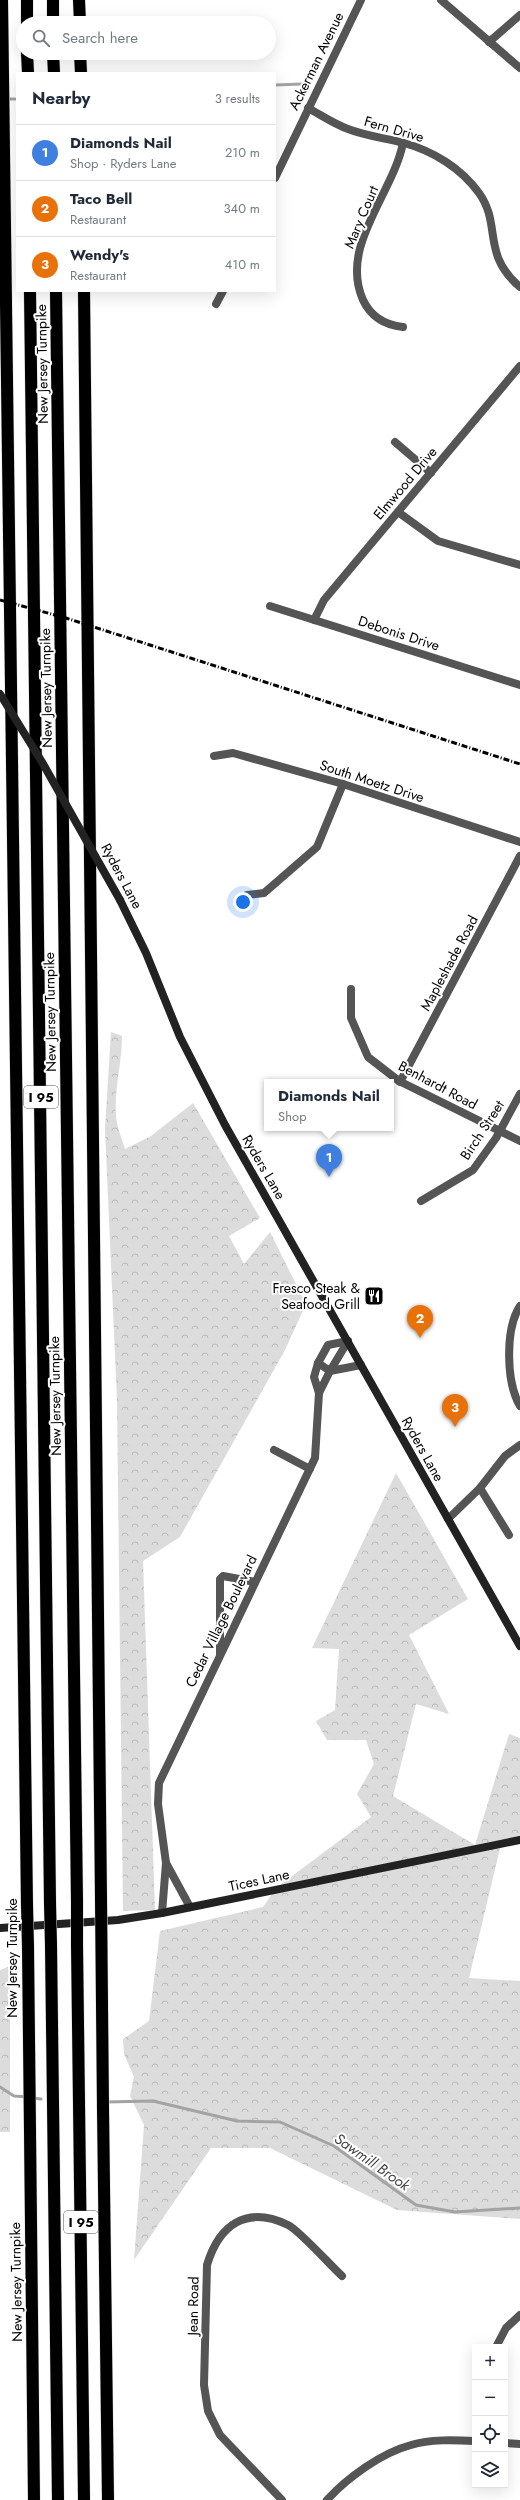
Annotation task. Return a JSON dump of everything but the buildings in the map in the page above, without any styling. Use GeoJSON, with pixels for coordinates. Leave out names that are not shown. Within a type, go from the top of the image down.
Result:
{"type":"FeatureCollection","features":[{"type":"Feature","properties":{"kind":"highway","name":"New Jersey Turnpike"},"geometry":{"type":"LineString","coordinates":[[2,0],[34,2500]]}},
{"type":"Feature","properties":{"kind":"highway"},"geometry":{"type":"LineString","coordinates":[[26,0],[27,16]]}},
{"type":"Feature","properties":{"kind":"highway"},"geometry":{"type":"LineString","coordinates":[[53,0],[53,16]]}},
{"type":"Feature","properties":{"kind":"highway"},"geometry":{"type":"LineString","coordinates":[[79,0],[80,16]]}},
{"type":"Feature","properties":{"kind":"highway"},"geometry":{"type":"LineString","coordinates":[[27,60],[28,72]]}},
{"type":"Feature","properties":{"kind":"highway"},"geometry":{"type":"LineString","coordinates":[[53,60],[54,72]]}},
{"type":"Feature","properties":{"kind":"highway"},"geometry":{"type":"LineString","coordinates":[[80,60],[81,72]]}},
{"type":"Feature","properties":{"kind":"highway","name":"New Jersey Turnpike"},"geometry":{"type":"LineString","coordinates":[[30,292],[58,2500]]}},
{"type":"Feature","properties":{"kind":"highway","name":"New Jersey Turnpike"},"geometry":{"type":"LineString","coordinates":[[56,292],[84,2500]]}},
{"type":"Feature","properties":{"kind":"highway","name":"I 95"},"geometry":{"type":"LineString","coordinates":[[84,292],[100,1899],[108,2500]]}},
{"type":"Feature","properties":{"kind":"main road","name":"Ryders Lane"},"geometry":{"type":"LineString","coordinates":[[0,694],[46,768],[120,900],[146,953],[197,1072],[520,1646]]}},
{"type":"Feature","properties":{"kind":"main road","name":"Tices Lane"},"geometry":{"type":"LineString","coordinates":[[0,1928],[118,1920],[162,1913],[520,1840]]}},
{"type":"Feature","properties":{"kind":"street","name":"Ackerman Avenue"},"geometry":{"type":"LineString","coordinates":[[276,176],[362,0]]}},
{"type":"Feature","properties":{"kind":"street"},"geometry":{"type":"LineString","coordinates":[[440,0],[520,68]]}},
{"type":"Feature","properties":{"kind":"street"},"geometry":{"type":"LineString","coordinates":[[489,42],[520,16]]}},
{"type":"Feature","properties":{"kind":"street","name":"Fern Drive"},"geometry":{"type":"LineString","coordinates":[[308,108],[346,129],[404,143],[443,160],[459,171],[473,185],[487,207],[498,260],[505,272],[520,288]]}},
{"type":"Feature","properties":{"kind":"street","name":"Mary Court"},"geometry":{"type":"LineString","coordinates":[[403,327],[384,323],[367,308],[361,294],[357,264],[363,238],[400,160],[404,143]]}},
{"type":"Feature","properties":{"kind":"street"},"geometry":{"type":"LineString","coordinates":[[216,304],[222,292]]}},
{"type":"Feature","properties":{"kind":"street","name":"Elmwood Drive"},"geometry":{"type":"LineString","coordinates":[[314,620],[324,600],[520,366]]}},
{"type":"Feature","properties":{"kind":"street"},"geometry":{"type":"LineString","coordinates":[[395,442],[431,473]]}},
{"type":"Feature","properties":{"kind":"street"},"geometry":{"type":"LineString","coordinates":[[398,512],[419,529],[438,541],[520,565]]}},
{"type":"Feature","properties":{"kind":"street","name":"Debonis Drive"},"geometry":{"type":"LineString","coordinates":[[270,606],[520,685]]}},
{"type":"Feature","properties":{"kind":"street","name":"South Moetz Drive"},"geometry":{"type":"LineString","coordinates":[[214,756],[233,754],[343,784],[520,842]]}},
{"type":"Feature","properties":{"kind":"street"},"geometry":{"type":"LineString","coordinates":[[247,895],[264,893],[317,847],[343,784]]}},
{"type":"Feature","properties":{"kind":"street","name":"Mapleshade Road"},"geometry":{"type":"LineString","coordinates":[[400,1082],[520,856]]}},
{"type":"Feature","properties":{"kind":"street","name":"Benhardt Road"},"geometry":{"type":"LineString","coordinates":[[351,989],[351,1018],[368,1057],[400,1082],[520,1141]]}},
{"type":"Feature","properties":{"kind":"street","name":"Birch Street"},"geometry":{"type":"LineString","coordinates":[[421,1200],[473,1170],[500,1131],[520,1094]]}},
{"type":"Feature","properties":{"kind":"street"},"geometry":{"type":"LineString","coordinates":[[520,1306],[514,1314],[508,1371],[515,1397],[520,1406]]}},
{"type":"Feature","properties":{"kind":"street","name":"Cedar Village Boulevard"},"geometry":{"type":"LineString","coordinates":[[162,1913],[166,1863],[158,1804],[159,1783],[310,1469],[317,1448],[319,1393],[314,1378],[318,1363],[328,1345],[348,1341]]}},
{"type":"Feature","properties":{"kind":"street","name":"Cedar Village Boulevard"},"geometry":{"type":"LineString","coordinates":[[319,1393],[348,1341]]}},
{"type":"Feature","properties":{"kind":"street"},"geometry":{"type":"LineString","coordinates":[[318,1363],[330,1371],[361,1365]]}},
{"type":"Feature","properties":{"kind":"street"},"geometry":{"type":"LineString","coordinates":[[448,1519],[480,1488],[505,1456],[520,1444]]}},
{"type":"Feature","properties":{"kind":"street"},"geometry":{"type":"LineString","coordinates":[[274,1450],[310,1469]]}},
{"type":"Feature","properties":{"kind":"street"},"geometry":{"type":"LineString","coordinates":[[480,1488],[509,1535]]}},
{"type":"Feature","properties":{"kind":"street"},"geometry":{"type":"LineString","coordinates":[[220,1654],[220,1579],[223,1576],[255,1582]]}},
{"type":"Feature","properties":{"kind":"street","name":"Cedar Village Boulevard"},"geometry":{"type":"LineString","coordinates":[[166,1863],[190,1907]]}},
{"type":"Feature","properties":{"kind":"street","name":"Jean Road"},"geometry":{"type":"LineString","coordinates":[[282,2500],[220,2435],[208,2411],[204,2385],[207,2265],[212,2246],[223,2230],[243,2219],[261,2218],[288,2225],[342,2276]]}},
{"type":"Feature","properties":{"kind":"street"},"geometry":{"type":"LineString","coordinates":[[498,2344],[506,2328],[520,2315]]}},
{"type":"Feature","properties":{"kind":"street"},"geometry":{"type":"LineString","coordinates":[[327,2500],[339,2487],[373,2462],[410,2445],[456,2440],[472,2441]]}},
{"type":"Feature","properties":{"kind":"street"},"geometry":{"type":"LineString","coordinates":[[508,2443],[520,2444]]}},
{"type":"Feature","properties":{"kind":"green space"},"geometry":{"type":"Polygon","coordinates":[[[111,1032],[122,1036],[117,1086],[116,1116],[125,1149],[151,1136],[193,1103],[260,1218],[229,1236],[244,1264],[270,1232],[306,1304],[285,1350],[180,1537],[143,1561],[155,1910],[123,1911],[117,1401],[105,1129],[111,1032]]]}},
{"type":"Feature","properties":{"kind":"green space"},"geometry":{"type":"Polygon","coordinates":[[[396,1473],[468,1599],[409,1635],[449,1714],[416,1704],[393,1796],[475,1845],[509,1734],[520,1738],[520,1837],[502,1840],[469,1978],[520,1981],[520,2219],[397,2210],[270,2148],[211,2148],[134,2260],[144,2125],[130,2096],[134,2077],[124,2054],[123,2039],[149,2021],[160,1931],[263,1907],[276,1888],[371,1817],[357,1794],[374,1764],[366,1740],[327,1740],[316,1721],[335,1710],[339,1649],[312,1648],[396,1473]]]}},
{"type":"Feature","properties":{"kind":"green space"},"geometry":{"type":"Polygon","coordinates":[[[10,1966],[10,2132],[0,2132],[0,1970],[10,1966]]]}},
{"type":"Feature","properties":{"kind":"waterway"},"geometry":{"type":"LineString","coordinates":[[276,85],[302,84]]}},
{"type":"Feature","properties":{"kind":"waterway"},"geometry":{"type":"LineString","coordinates":[[6,99],[15,99]]}},
{"type":"Feature","properties":{"kind":"waterway","name":"Sawmill Brook"},"geometry":{"type":"LineString","coordinates":[[0,2087],[14,2096],[28,2097]]}},
{"type":"Feature","properties":{"kind":"waterway","name":"Sawmill Brook"},"geometry":{"type":"LineString","coordinates":[[33,2098],[41,2099]]}},
{"type":"Feature","properties":{"kind":"waterway","name":"Sawmill Brook"},"geometry":{"type":"LineString","coordinates":[[106,2102],[153,2101],[237,2121],[280,2122],[334,2146],[416,2205],[455,2212],[520,2208]]}},
{"type":"Feature","properties":{"kind":"railway"},"geometry":{"type":"LineString","coordinates":[[0,600],[66,618],[520,764]]}},
{"type":"Feature","properties":{"kind":"place","name":"Diamonds Nail"},"geometry":{"type":"Point","coordinates":[329,1177]}},
{"type":"Feature","properties":{"kind":"place","name":"Fresco Steak & Seafood Grill"},"geometry":{"type":"Point","coordinates":[374,1296]}},
{"type":"Feature","properties":{"kind":"place","name":"Taco Bell"},"geometry":{"type":"Point","coordinates":[420,1338]}},
{"type":"Feature","properties":{"kind":"place","name":"Wendy's"},"geometry":{"type":"Point","coordinates":[455,1427]}}]}
